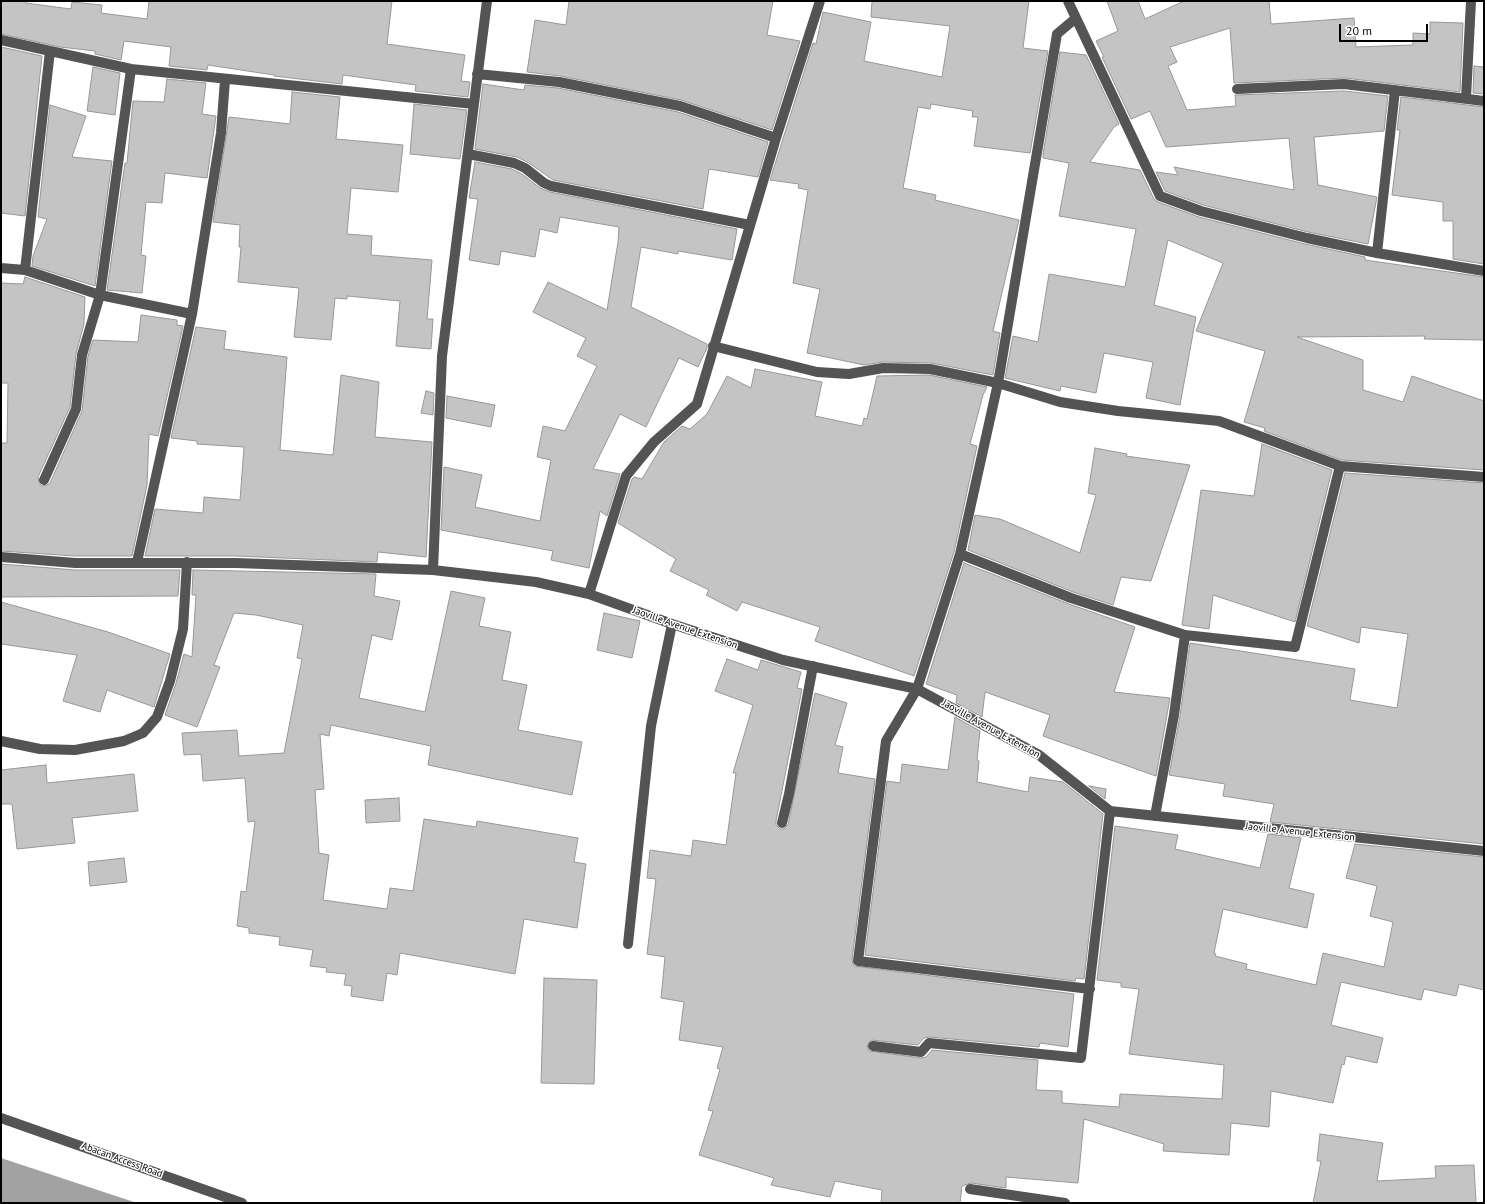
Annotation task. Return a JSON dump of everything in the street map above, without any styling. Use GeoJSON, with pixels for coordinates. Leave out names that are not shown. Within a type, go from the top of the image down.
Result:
{"type":"FeatureCollection","features":[{"type":"Feature","properties":{"kind":"street"},"geometry":{"type":"LineString","coordinates":[[433,570],[442,356],[487,1]]}},
{"type":"Feature","properties":{"kind":"street"},"geometry":{"type":"LineString","coordinates":[[589,594],[626,476],[654,442],[697,404],[776,138],[820,1]]}},
{"type":"Feature","properties":{"kind":"street"},"geometry":{"type":"LineString","coordinates":[[1068,1],[1160,196],[1201,211],[1238,222],[1377,253],[1484,270]]}},
{"type":"Feature","properties":{"kind":"street"},"geometry":{"type":"LineString","coordinates":[[1466,98],[1471,1]]}},
{"type":"Feature","properties":{"kind":"street"},"geometry":{"type":"LineString","coordinates":[[1076,18],[1057,34],[998,383],[960,554],[917,689],[886,741],[858,961],[1090,988]]}},
{"type":"Feature","properties":{"kind":"street"},"geometry":{"type":"LineString","coordinates":[[1,40],[131,69],[225,80],[474,104]]}},
{"type":"Feature","properties":{"kind":"street"},"geometry":{"type":"LineString","coordinates":[[24,270],[50,50]]}},
{"type":"Feature","properties":{"kind":"street"},"geometry":{"type":"LineString","coordinates":[[44,480],[76,409],[82,355],[100,295],[131,69]]}},
{"type":"Feature","properties":{"kind":"street"},"geometry":{"type":"LineString","coordinates":[[477,74],[559,82],[680,106],[776,138]]}},
{"type":"Feature","properties":{"kind":"street"},"geometry":{"type":"LineString","coordinates":[[137,562],[192,314],[220,141],[225,80]]}},
{"type":"Feature","properties":{"kind":"street"},"geometry":{"type":"LineString","coordinates":[[1237,89],[1344,84],[1484,101]]}},
{"type":"Feature","properties":{"kind":"street"},"geometry":{"type":"LineString","coordinates":[[1377,253],[1395,90]]}},
{"type":"Feature","properties":{"kind":"street"},"geometry":{"type":"LineString","coordinates":[[468,154],[514,164],[524,168],[544,183],[552,186],[750,225]]}},
{"type":"Feature","properties":{"kind":"street"},"geometry":{"type":"LineString","coordinates":[[1,268],[24,270],[100,295],[192,314]]}},
{"type":"Feature","properties":{"kind":"street"},"geometry":{"type":"LineString","coordinates":[[713,346],[816,372],[849,374],[883,368],[923,368],[998,383],[1060,402],[1118,412],[1219,421],[1340,466],[1484,478]]}},
{"type":"Feature","properties":{"kind":"street"},"geometry":{"type":"LineString","coordinates":[[960,554],[1071,598],[1185,635],[1295,647],[1340,466]]}},
{"type":"Feature","properties":{"kind":"street","name":"Jaoville Avenue Extension"},"geometry":{"type":"LineString","coordinates":[[1,557],[75,563],[236,562],[433,570],[536,582],[589,594],[672,624],[783,660],[917,689],[1039,755],[1110,811],[1484,851]]}},
{"type":"Feature","properties":{"kind":"street"},"geometry":{"type":"LineString","coordinates":[[1,740],[40,749],[75,750],[124,741],[143,733],[157,717],[170,681],[183,629],[187,562]]}},
{"type":"Feature","properties":{"kind":"street"},"geometry":{"type":"LineString","coordinates":[[628,944],[651,726],[672,624]]}},
{"type":"Feature","properties":{"kind":"street"},"geometry":{"type":"LineString","coordinates":[[1155,816],[1174,715],[1185,635]]}},
{"type":"Feature","properties":{"kind":"street"},"geometry":{"type":"LineString","coordinates":[[782,823],[790,794],[813,666]]}},
{"type":"Feature","properties":{"kind":"street"},"geometry":{"type":"LineString","coordinates":[[873,1046],[921,1052],[929,1043],[1080,1058],[1090,988],[1110,811]]}},
{"type":"Feature","properties":{"kind":"street","name":"Abacan Access Road"},"geometry":{"type":"LineString","coordinates":[[1,1118],[242,1203]]}},
{"type":"Feature","properties":{"kind":"street"},"geometry":{"type":"LineString","coordinates":[[970,1189],[1065,1203]]}},
{"type":"Feature","properties":{"kind":"shaded area"},"geometry":{"type":"Polygon","coordinates":[[[1,1158],[137,1203],[1,1203],[1,1158]]]}},
{"type":"Feature","properties":{"kind":"building"},"geometry":{"type":"Polygon","coordinates":[[[1,1],[26,1],[26,3],[71,9],[72,2],[102,5],[101,13],[147,19],[149,1],[392,1],[387,44],[465,55],[461,81],[470,82],[468,97],[415,91],[416,85],[343,75],[342,84],[274,76],[208,65],[207,70],[169,66],[171,47],[124,41],[121,60],[95,54],[95,51],[60,47],[1,34],[1,1]]]}},
{"type":"Feature","properties":{"kind":"building"},"geometry":{"type":"Polygon","coordinates":[[[569,1],[773,1],[767,35],[800,41],[772,130],[681,100],[560,76],[527,72],[535,20],[566,25],[569,1]]]}},
{"type":"Feature","properties":{"kind":"building"},"geometry":{"type":"Polygon","coordinates":[[[872,1],[1029,1],[1023,48],[1048,51],[1030,153],[974,146],[978,117],[972,117],[973,111],[931,104],[930,109],[918,107],[903,188],[936,195],[935,200],[1019,220],[993,331],[1000,333],[993,375],[931,363],[883,362],[864,365],[807,353],[820,289],[793,283],[808,190],[798,188],[799,184],[770,180],[813,43],[816,44],[823,12],[871,22],[864,61],[942,77],[950,26],[871,17],[872,1]]]}},
{"type":"Feature","properties":{"kind":"building"},"geometry":{"type":"Polygon","coordinates":[[[1107,1],[1138,1],[1145,19],[1184,1],[1269,1],[1271,24],[1354,18],[1356,47],[1413,45],[1413,33],[1430,34],[1430,22],[1463,23],[1460,92],[1345,78],[1234,83],[1230,28],[1170,47],[1177,62],[1168,66],[1187,110],[1236,106],[1235,95],[1344,91],[1388,96],[1384,131],[1314,137],[1318,185],[1377,197],[1368,244],[1308,232],[1203,205],[1165,191],[1156,172],[1178,175],[1174,167],[1294,190],[1289,138],[1166,147],[1150,111],[1131,119],[1102,57],[1104,57],[1096,41],[1118,31],[1107,1]]]}},
{"type":"Feature","properties":{"kind":"building"},"geometry":{"type":"Polygon","coordinates":[[[1,47],[42,56],[25,216],[1,213],[1,47]]]}},
{"type":"Feature","properties":{"kind":"building"},"geometry":{"type":"Polygon","coordinates":[[[1060,52],[1086,55],[1119,124],[1114,127],[1090,162],[1140,170],[1154,199],[1158,202],[1199,217],[1305,244],[1365,257],[1365,260],[1484,277],[1484,340],[1424,339],[1425,336],[1297,337],[1363,360],[1363,390],[1403,402],[1412,376],[1484,401],[1484,470],[1341,460],[1264,431],[1265,428],[1244,422],[1265,351],[1196,331],[1223,263],[1168,240],[1154,305],[1196,317],[1180,405],[1146,398],[1153,362],[1104,353],[1096,393],[1061,386],[1060,391],[1005,378],[1013,336],[1038,342],[1049,274],[1125,287],[1136,229],[1059,216],[1069,163],[1043,158],[1043,154],[1060,52]]]}},
{"type":"Feature","properties":{"kind":"building"},"geometry":{"type":"Polygon","coordinates":[[[1474,66],[1484,67],[1484,94],[1473,93],[1474,66]]]}},
{"type":"Feature","properties":{"kind":"building"},"geometry":{"type":"Polygon","coordinates":[[[93,67],[120,73],[115,115],[87,111],[93,67]]]}},
{"type":"Feature","properties":{"kind":"building"},"geometry":{"type":"Polygon","coordinates":[[[167,79],[206,83],[202,114],[216,116],[207,178],[165,173],[162,203],[146,202],[141,255],[146,256],[142,293],[107,290],[125,163],[127,163],[133,101],[164,102],[167,79]]]}},
{"type":"Feature","properties":{"kind":"building"},"geometry":{"type":"Polygon","coordinates":[[[483,84],[524,90],[525,85],[558,88],[678,112],[768,142],[758,177],[709,169],[703,209],[553,180],[529,163],[517,157],[475,149],[483,84]]]}},
{"type":"Feature","properties":{"kind":"building"},"geometry":{"type":"Polygon","coordinates":[[[292,92],[340,97],[336,139],[403,145],[398,192],[351,188],[347,234],[372,236],[371,255],[432,260],[427,319],[433,319],[431,349],[396,346],[400,301],[347,296],[347,299],[335,298],[331,340],[294,337],[299,288],[238,282],[241,247],[239,247],[240,225],[213,222],[229,117],[290,124],[292,92]]]}},
{"type":"Feature","properties":{"kind":"building"},"geometry":{"type":"Polygon","coordinates":[[[1401,97],[1484,107],[1484,264],[1453,259],[1453,221],[1443,221],[1443,202],[1392,195],[1400,130],[1397,130],[1401,97]]]}},
{"type":"Feature","properties":{"kind":"building"},"geometry":{"type":"Polygon","coordinates":[[[414,104],[467,110],[460,159],[410,154],[414,104]]]}},
{"type":"Feature","properties":{"kind":"building"},"geometry":{"type":"Polygon","coordinates":[[[50,105],[86,116],[72,157],[112,161],[95,286],[32,266],[33,256],[47,219],[38,217],[50,105]]]}},
{"type":"Feature","properties":{"kind":"building"},"geometry":{"type":"Polygon","coordinates":[[[475,162],[512,169],[522,174],[540,188],[550,192],[737,229],[732,260],[678,251],[678,254],[641,247],[631,307],[707,344],[707,348],[698,367],[679,358],[646,427],[620,414],[593,469],[620,474],[607,516],[600,511],[589,568],[551,560],[553,551],[441,530],[444,467],[482,475],[475,507],[540,521],[551,460],[537,457],[543,426],[565,431],[597,366],[577,356],[586,338],[533,312],[548,282],[607,310],[618,242],[619,227],[560,217],[557,233],[540,229],[535,257],[501,251],[499,265],[469,260],[478,199],[469,198],[475,162]]]}},
{"type":"Feature","properties":{"kind":"building"},"geometry":{"type":"Polygon","coordinates":[[[25,277],[85,297],[84,324],[76,354],[70,407],[38,477],[39,483],[42,486],[50,483],[82,411],[88,356],[93,340],[138,342],[141,315],[177,320],[177,325],[183,326],[158,436],[149,434],[147,485],[132,556],[75,556],[1,551],[1,443],[7,443],[8,383],[1,383],[1,283],[23,284],[25,277]]]}},
{"type":"Feature","properties":{"kind":"building"},"geometry":{"type":"Polygon","coordinates":[[[196,327],[226,331],[224,349],[287,357],[280,450],[333,455],[341,375],[379,382],[375,437],[432,442],[426,557],[378,552],[377,562],[236,556],[145,556],[155,509],[203,513],[204,497],[240,500],[244,447],[197,444],[197,441],[171,438],[196,327]]]}},
{"type":"Feature","properties":{"kind":"building"},"geometry":{"type":"Polygon","coordinates":[[[755,369],[822,382],[815,416],[862,426],[864,418],[867,419],[877,376],[929,375],[987,387],[983,395],[970,444],[977,446],[954,552],[914,676],[815,641],[820,627],[742,602],[737,611],[706,595],[709,590],[670,571],[676,559],[618,523],[632,479],[634,477],[642,479],[664,442],[682,426],[690,429],[707,414],[727,376],[751,388],[755,369]]]}},
{"type":"Feature","properties":{"kind":"building"},"geometry":{"type":"Polygon","coordinates":[[[426,391],[434,393],[433,415],[421,413],[426,391]]]}},
{"type":"Feature","properties":{"kind":"building"},"geometry":{"type":"Polygon","coordinates":[[[447,396],[495,405],[491,427],[446,418],[447,396]]]}},
{"type":"Feature","properties":{"kind":"building"},"geometry":{"type":"Polygon","coordinates":[[[1262,444],[1332,470],[1295,622],[1213,595],[1209,629],[1182,625],[1201,490],[1254,496],[1262,444]]]}},
{"type":"Feature","properties":{"kind":"building"},"geometry":{"type":"Polygon","coordinates":[[[1095,448],[1127,454],[1126,456],[1190,465],[1151,581],[1121,577],[1113,605],[1073,592],[968,550],[975,515],[1000,519],[1080,553],[1096,495],[1088,493],[1095,448]]]}},
{"type":"Feature","properties":{"kind":"building"},"geometry":{"type":"Polygon","coordinates":[[[1345,473],[1484,483],[1484,844],[1270,822],[1274,804],[1223,796],[1225,784],[1169,775],[1180,716],[1190,643],[1355,669],[1350,700],[1397,708],[1408,634],[1361,627],[1359,643],[1307,626],[1345,473]]]}},
{"type":"Feature","properties":{"kind":"building"},"geometry":{"type":"Polygon","coordinates":[[[964,563],[1069,604],[1135,627],[1114,692],[1170,698],[1156,776],[1043,736],[1050,715],[985,692],[982,717],[956,703],[957,695],[926,684],[964,563]]]}},
{"type":"Feature","properties":{"kind":"building"},"geometry":{"type":"Polygon","coordinates":[[[1,564],[75,570],[180,570],[178,596],[1,597],[1,564]]]}},
{"type":"Feature","properties":{"kind":"building"},"geometry":{"type":"Polygon","coordinates":[[[193,570],[376,574],[374,596],[400,601],[392,640],[372,635],[359,698],[425,712],[451,591],[485,598],[479,626],[511,632],[502,680],[527,685],[518,730],[582,742],[572,795],[428,765],[431,746],[331,725],[329,736],[320,734],[324,789],[315,790],[319,853],[329,855],[323,900],[387,909],[390,888],[413,891],[424,819],[476,827],[477,821],[578,838],[574,862],[586,864],[577,928],[524,919],[515,974],[400,953],[397,975],[387,973],[383,1001],[351,996],[352,986],[344,985],[346,974],[326,972],[327,968],[310,966],[313,950],[279,945],[280,937],[249,933],[249,928],[237,926],[241,891],[246,892],[255,821],[248,822],[245,778],[203,781],[201,754],[184,755],[182,733],[237,730],[239,756],[284,753],[302,659],[297,658],[303,625],[256,615],[234,613],[214,665],[220,667],[197,727],[165,715],[184,654],[192,657],[196,595],[192,595],[193,570]]]}},
{"type":"Feature","properties":{"kind":"building"},"geometry":{"type":"Polygon","coordinates":[[[1,602],[108,632],[170,654],[154,707],[107,690],[100,712],[63,701],[77,655],[1,644],[1,602]]]}},
{"type":"Feature","properties":{"kind":"building"},"geometry":{"type":"Polygon","coordinates":[[[604,613],[640,621],[632,658],[597,650],[604,613]]]}},
{"type":"Feature","properties":{"kind":"building"},"geometry":{"type":"Polygon","coordinates":[[[727,659],[758,670],[761,660],[801,672],[797,688],[802,689],[776,821],[776,825],[780,829],[784,829],[788,825],[815,693],[847,703],[835,745],[843,747],[838,773],[875,779],[852,960],[854,966],[1074,994],[1068,1047],[1040,1043],[1039,1047],[930,1037],[924,1038],[918,1045],[871,1040],[867,1046],[869,1051],[921,1058],[926,1057],[932,1050],[1038,1060],[1036,1090],[1062,1091],[1062,1103],[1119,1107],[1120,1094],[1222,1099],[1224,1065],[1129,1054],[1139,989],[1121,987],[1121,983],[1097,980],[1115,826],[1178,835],[1175,849],[1260,868],[1268,834],[1301,838],[1289,888],[1314,894],[1307,928],[1223,909],[1214,953],[1216,954],[1215,956],[1247,964],[1246,969],[1316,985],[1323,953],[1384,967],[1393,922],[1370,916],[1377,886],[1346,878],[1355,844],[1484,857],[1484,990],[1459,984],[1456,996],[1424,989],[1421,1000],[1341,982],[1331,1025],[1383,1038],[1377,1063],[1346,1056],[1344,1065],[1342,1064],[1333,1103],[1271,1091],[1269,1127],[1231,1123],[1229,1155],[1163,1151],[1164,1144],[1084,1119],[1078,1183],[1006,1177],[1006,1188],[971,1183],[962,1186],[960,1203],[881,1203],[882,1190],[835,1181],[830,1197],[771,1185],[774,1178],[699,1155],[713,1111],[708,1110],[720,1069],[717,1068],[723,1047],[679,1040],[684,1002],[661,998],[665,957],[647,954],[656,879],[647,878],[650,850],[691,856],[693,840],[726,845],[736,773],[733,773],[753,705],[715,691],[727,659]]]}},
{"type":"Feature","properties":{"kind":"building"},"geometry":{"type":"Polygon","coordinates":[[[955,717],[980,731],[977,760],[979,761],[977,782],[1028,792],[1030,777],[1063,782],[1103,814],[1084,979],[1076,978],[1075,981],[865,955],[887,781],[900,783],[902,764],[948,770],[955,717]]]}},
{"type":"Feature","properties":{"kind":"building"},"geometry":{"type":"Polygon","coordinates":[[[46,765],[47,783],[134,774],[138,811],[72,818],[75,843],[17,849],[12,804],[1,804],[1,770],[46,765]]]}},
{"type":"Feature","properties":{"kind":"building"},"geometry":{"type":"Polygon","coordinates":[[[1089,786],[1106,789],[1105,799],[1089,786]]]}},
{"type":"Feature","properties":{"kind":"building"},"geometry":{"type":"Polygon","coordinates":[[[399,798],[400,821],[366,823],[365,800],[399,798]]]}},
{"type":"Feature","properties":{"kind":"building"},"geometry":{"type":"Polygon","coordinates":[[[124,858],[127,882],[90,886],[88,862],[124,858]]]}},
{"type":"Feature","properties":{"kind":"building"},"geometry":{"type":"Polygon","coordinates":[[[544,978],[597,980],[594,1084],[541,1083],[544,978]]]}},
{"type":"Feature","properties":{"kind":"building"},"geometry":{"type":"Polygon","coordinates":[[[1320,1134],[1383,1143],[1377,1181],[1436,1178],[1435,1166],[1474,1165],[1476,1203],[1313,1203],[1321,1161],[1317,1161],[1320,1134]]]}}]}
